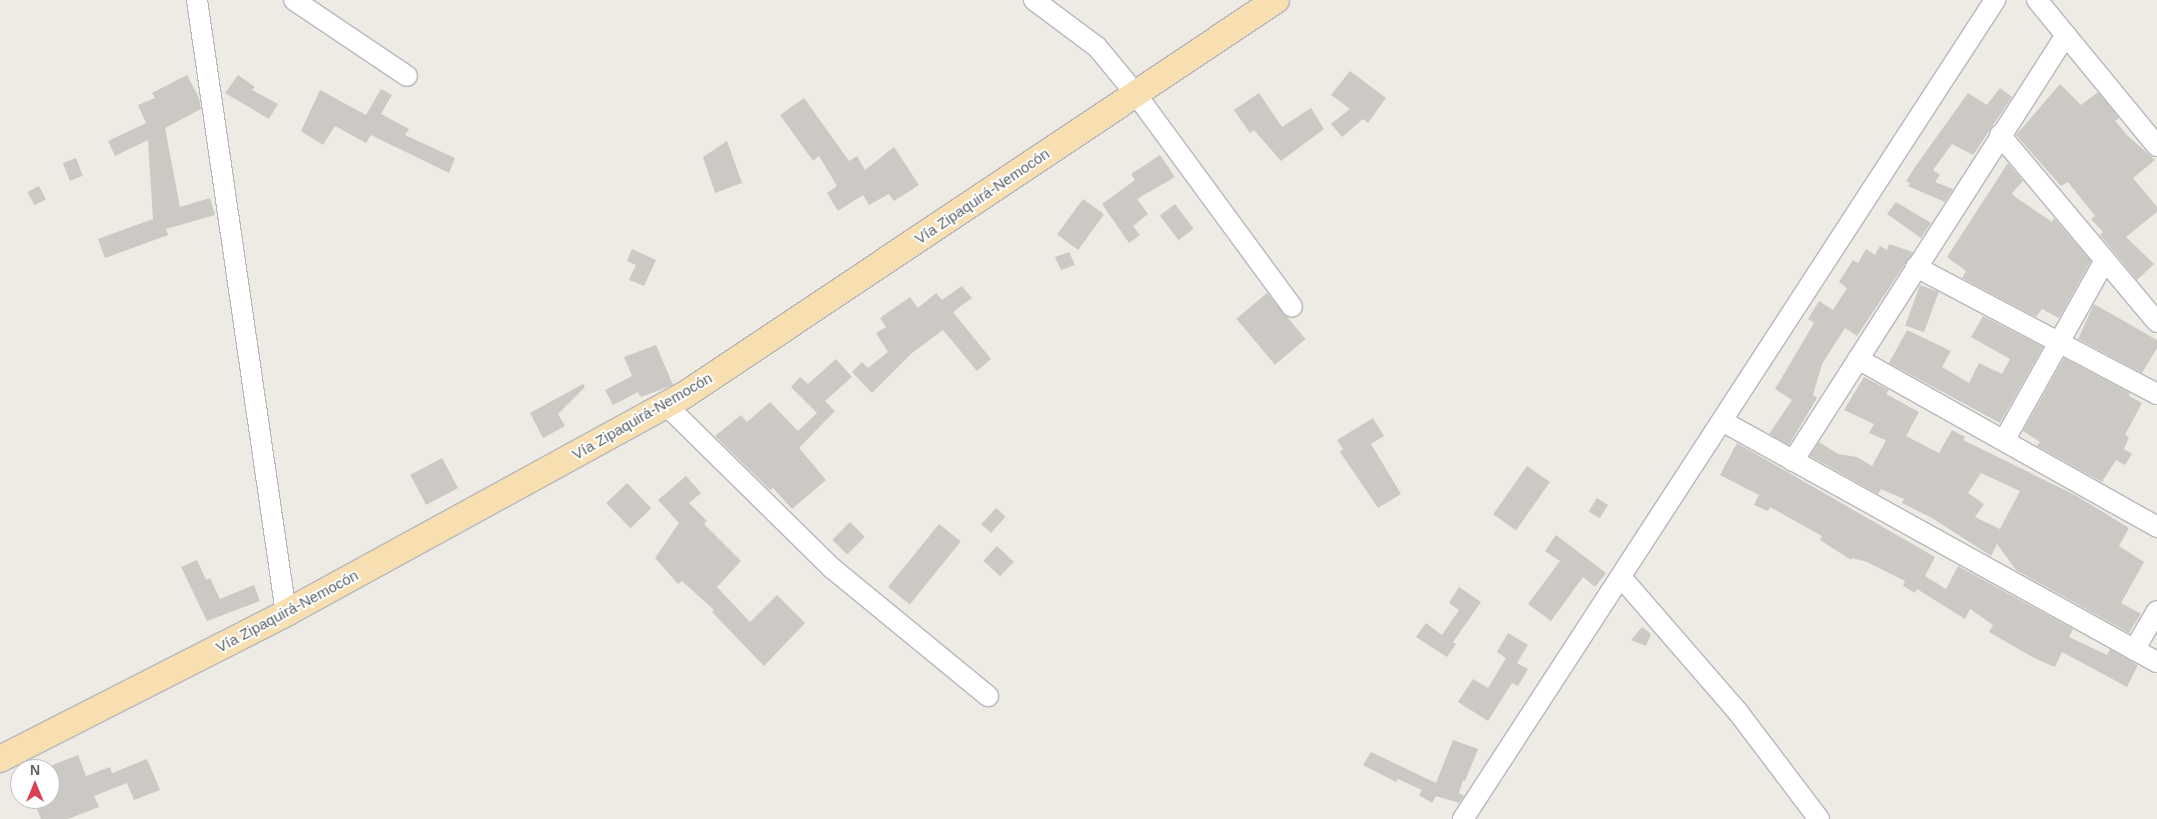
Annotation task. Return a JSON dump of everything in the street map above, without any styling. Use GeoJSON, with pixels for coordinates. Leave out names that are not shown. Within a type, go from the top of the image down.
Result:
{"type":"FeatureCollection","features":[{"type":"Feature","properties":{"kind":"main road","name":"Vía Zipaquirá-Nemocón"},"geometry":{"type":"LineString","coordinates":[[0,759],[286,613],[666,405],[1276,0]]}},
{"type":"Feature","properties":{"kind":"street"},"geometry":{"type":"LineString","coordinates":[[197,0],[286,613]]}},
{"type":"Feature","properties":{"kind":"street"},"geometry":{"type":"LineString","coordinates":[[294,0],[407,76]]}},
{"type":"Feature","properties":{"kind":"street"},"geometry":{"type":"LineString","coordinates":[[1034,0],[1097,47],[1135,93],[1292,307]]}},
{"type":"Feature","properties":{"kind":"street"},"geometry":{"type":"LineString","coordinates":[[1463,819],[1995,0]]}},
{"type":"Feature","properties":{"kind":"street"},"geometry":{"type":"LineString","coordinates":[[2037,0],[2157,146]]}},
{"type":"Feature","properties":{"kind":"street"},"geometry":{"type":"LineString","coordinates":[[1793,461],[2000,135],[2066,35]]}},
{"type":"Feature","properties":{"kind":"street"},"geometry":{"type":"LineString","coordinates":[[2000,135],[2157,322]]}},
{"type":"Feature","properties":{"kind":"street"},"geometry":{"type":"LineString","coordinates":[[2005,439],[2105,260]]}},
{"type":"Feature","properties":{"kind":"street"},"geometry":{"type":"LineString","coordinates":[[1916,267],[2157,394]]}},
{"type":"Feature","properties":{"kind":"street"},"geometry":{"type":"LineString","coordinates":[[1858,359],[2005,439],[2157,527]]}},
{"type":"Feature","properties":{"kind":"street"},"geometry":{"type":"LineString","coordinates":[[666,405],[832,568],[988,696]]}},
{"type":"Feature","properties":{"kind":"street"},"geometry":{"type":"LineString","coordinates":[[1722,421],[2157,662]]}},
{"type":"Feature","properties":{"kind":"street"},"geometry":{"type":"LineString","coordinates":[[1621,577],[1738,712],[1819,819]]}},
{"type":"Feature","properties":{"kind":"street"},"geometry":{"type":"LineString","coordinates":[[2134,650],[2157,611]]}},
{"type":"Feature","properties":{"kind":"building"},"geometry":{"type":"Polygon","coordinates":[[[1350,71],[1386,98],[1368,123],[1363,119],[1342,137],[1331,124],[1350,109],[1331,95],[1350,71]]]}},
{"type":"Feature","properties":{"kind":"building"},"geometry":{"type":"Polygon","coordinates":[[[187,75],[199,98],[201,109],[165,128],[180,207],[210,198],[215,215],[166,229],[168,235],[105,258],[98,239],[153,219],[148,140],[115,156],[108,141],[146,123],[138,105],[155,98],[152,93],[187,75]]]}},
{"type":"Feature","properties":{"kind":"building"},"geometry":{"type":"Polygon","coordinates":[[[238,75],[255,87],[252,90],[278,104],[269,119],[225,93],[238,75]]]}},
{"type":"Feature","properties":{"kind":"building"},"geometry":{"type":"Polygon","coordinates":[[[2060,84],[2081,105],[2098,92],[2119,118],[2115,121],[2128,136],[2155,160],[2133,178],[2157,207],[2157,212],[2126,237],[2154,264],[2137,280],[2100,235],[2103,232],[2091,219],[2095,216],[2068,182],[2061,186],[2016,135],[2060,84]]]}},
{"type":"Feature","properties":{"kind":"building"},"geometry":{"type":"Polygon","coordinates":[[[2000,88],[2012,97],[1973,155],[1952,144],[1933,170],[1940,175],[1935,182],[1953,189],[1945,202],[1908,186],[1910,183],[1906,181],[1915,167],[1968,93],[1987,105],[2000,88]]]}},
{"type":"Feature","properties":{"kind":"building"},"geometry":{"type":"Polygon","coordinates":[[[381,89],[392,95],[381,114],[409,129],[405,135],[455,158],[449,173],[371,135],[366,143],[335,126],[323,145],[301,131],[320,90],[366,115],[381,89]]]}},
{"type":"Feature","properties":{"kind":"building"},"geometry":{"type":"Polygon","coordinates":[[[1259,93],[1282,127],[1311,108],[1324,129],[1281,161],[1254,130],[1250,133],[1234,110],[1259,93]]]}},
{"type":"Feature","properties":{"kind":"building"},"geometry":{"type":"Polygon","coordinates":[[[804,98],[849,161],[857,156],[865,170],[894,147],[919,185],[894,201],[889,194],[869,205],[863,195],[838,211],[827,193],[837,186],[819,156],[813,161],[780,115],[804,98]]]}},
{"type":"Feature","properties":{"kind":"building"},"geometry":{"type":"Polygon","coordinates":[[[727,141],[742,183],[715,193],[703,157],[727,141]]]}},
{"type":"Feature","properties":{"kind":"building"},"geometry":{"type":"Polygon","coordinates":[[[1160,155],[1175,177],[1137,199],[1148,214],[1133,226],[1140,235],[1129,243],[1102,204],[1135,180],[1131,174],[1160,155]]]}},
{"type":"Feature","properties":{"kind":"building"},"geometry":{"type":"Polygon","coordinates":[[[76,158],[83,176],[70,181],[63,163],[76,158]]]}},
{"type":"Feature","properties":{"kind":"building"},"geometry":{"type":"Polygon","coordinates":[[[2008,163],[2023,181],[2012,193],[2014,196],[2052,222],[2054,218],[2091,261],[2059,318],[2042,309],[2036,317],[1962,278],[1966,271],[1947,257],[2008,163]]]}},
{"type":"Feature","properties":{"kind":"building"},"geometry":{"type":"Polygon","coordinates":[[[39,186],[46,199],[35,205],[28,192],[39,186]]]}},
{"type":"Feature","properties":{"kind":"building"},"geometry":{"type":"Polygon","coordinates":[[[1083,199],[1104,214],[1078,250],[1057,235],[1083,199]]]}},
{"type":"Feature","properties":{"kind":"building"},"geometry":{"type":"Polygon","coordinates":[[[1896,202],[1931,223],[1921,238],[1887,214],[1896,202]]]}},
{"type":"Feature","properties":{"kind":"building"},"geometry":{"type":"Polygon","coordinates":[[[1175,204],[1194,229],[1178,240],[1160,215],[1175,204]]]}},
{"type":"Feature","properties":{"kind":"building"},"geometry":{"type":"Polygon","coordinates":[[[1889,244],[1913,252],[1857,336],[1845,328],[1822,364],[1813,395],[1817,398],[1789,445],[1769,434],[1792,400],[1775,389],[1814,323],[1808,319],[1819,301],[1833,310],[1847,288],[1839,282],[1853,260],[1858,263],[1866,249],[1875,255],[1880,246],[1887,250],[1889,244]]]}},
{"type":"Feature","properties":{"kind":"building"},"geometry":{"type":"Polygon","coordinates":[[[632,249],[656,260],[644,286],[629,280],[636,265],[627,261],[632,249]]]}},
{"type":"Feature","properties":{"kind":"building"},"geometry":{"type":"Polygon","coordinates":[[[1069,252],[1075,265],[1061,270],[1055,257],[1069,252]]]}},
{"type":"Feature","properties":{"kind":"building"},"geometry":{"type":"Polygon","coordinates":[[[1920,285],[1939,292],[1924,332],[1905,325],[1920,285]]]}},
{"type":"Feature","properties":{"kind":"building"},"geometry":{"type":"Polygon","coordinates":[[[962,286],[972,298],[953,312],[991,359],[977,371],[943,330],[912,353],[872,393],[852,372],[862,362],[868,368],[888,352],[876,333],[886,327],[880,318],[910,297],[918,308],[936,293],[942,300],[962,286]]]}},
{"type":"Feature","properties":{"kind":"building"},"geometry":{"type":"Polygon","coordinates":[[[1267,293],[1306,339],[1275,365],[1236,319],[1267,293]]]}},
{"type":"Feature","properties":{"kind":"building"},"geometry":{"type":"Polygon","coordinates":[[[2094,304],[2157,340],[2157,348],[2142,373],[2078,339],[2094,304]]]}},
{"type":"Feature","properties":{"kind":"building"},"geometry":{"type":"Polygon","coordinates":[[[1983,316],[2043,347],[2000,423],[1889,363],[1907,330],[1951,351],[1942,367],[1969,383],[1979,363],[2002,374],[2010,359],[1971,337],[1983,316]]]}},
{"type":"Feature","properties":{"kind":"building"},"geometry":{"type":"Polygon","coordinates":[[[656,345],[673,385],[641,397],[638,392],[613,405],[605,390],[632,376],[624,357],[656,345]]]}},
{"type":"Feature","properties":{"kind":"building"},"geometry":{"type":"Polygon","coordinates":[[[2064,358],[2130,393],[2129,396],[2142,403],[2125,435],[2129,437],[2124,449],[2132,454],[2125,465],[2116,460],[2102,482],[2037,446],[2040,442],[2023,431],[2064,358]]]}},
{"type":"Feature","properties":{"kind":"building"},"geometry":{"type":"Polygon","coordinates":[[[836,359],[852,377],[825,401],[835,411],[799,448],[826,480],[792,509],[773,488],[770,490],[715,436],[741,415],[747,422],[770,402],[798,431],[817,413],[791,387],[800,377],[808,384],[836,359]]]}},
{"type":"Feature","properties":{"kind":"building"},"geometry":{"type":"Polygon","coordinates":[[[1864,377],[1889,390],[1886,394],[1919,412],[1906,436],[1939,453],[1952,430],[1965,437],[1963,440],[2075,495],[2129,528],[2119,546],[2144,562],[2121,603],[2141,614],[2129,633],[2016,570],[1997,544],[1991,556],[1932,518],[1902,503],[1904,499],[1881,489],[1878,494],[1810,456],[1819,442],[1838,454],[1857,457],[1872,466],[1886,440],[1869,433],[1874,424],[1844,410],[1864,377]],[[1981,473],[1968,493],[1984,504],[1975,517],[2000,529],[2020,491],[1981,473]]]}},
{"type":"Feature","properties":{"kind":"building"},"geometry":{"type":"Polygon","coordinates":[[[583,384],[585,387],[558,414],[565,426],[543,438],[530,413],[583,384]]]}},
{"type":"Feature","properties":{"kind":"building"},"geometry":{"type":"Polygon","coordinates":[[[1373,418],[1384,436],[1371,444],[1401,494],[1378,508],[1340,452],[1343,449],[1337,440],[1373,418]]]}},
{"type":"Feature","properties":{"kind":"building"},"geometry":{"type":"Polygon","coordinates":[[[1737,443],[1935,557],[1925,576],[1946,589],[1958,566],[2073,629],[2069,637],[2107,655],[2110,649],[2138,665],[2127,687],[2062,652],[2055,667],[2034,658],[1989,632],[1993,625],[1970,609],[1965,619],[1917,589],[1915,593],[1903,586],[1905,581],[1867,562],[1852,558],[1851,560],[1820,540],[1822,536],[1770,507],[1768,511],[1754,505],[1759,495],[1720,475],[1737,443]]]}},
{"type":"Feature","properties":{"kind":"building"},"geometry":{"type":"Polygon","coordinates":[[[442,458],[458,488],[426,505],[410,475],[442,458]]]}},
{"type":"Feature","properties":{"kind":"building"},"geometry":{"type":"Polygon","coordinates":[[[1527,466],[1550,482],[1516,530],[1493,514],[1527,466]]]}},
{"type":"Feature","properties":{"kind":"building"},"geometry":{"type":"Polygon","coordinates":[[[686,476],[701,493],[689,503],[707,521],[704,524],[741,561],[717,587],[750,622],[777,595],[805,623],[764,666],[712,612],[714,610],[682,581],[678,584],[655,558],[679,523],[658,500],[686,476]]]}},
{"type":"Feature","properties":{"kind":"building"},"geometry":{"type":"Polygon","coordinates":[[[627,483],[651,508],[630,528],[606,503],[627,483]]]}},
{"type":"Feature","properties":{"kind":"building"},"geometry":{"type":"Polygon","coordinates":[[[1597,498],[1608,505],[1600,518],[1589,512],[1597,498]]]}},
{"type":"Feature","properties":{"kind":"building"},"geometry":{"type":"Polygon","coordinates":[[[996,508],[1006,517],[991,533],[981,524],[996,508]]]}},
{"type":"Feature","properties":{"kind":"building"},"geometry":{"type":"Polygon","coordinates":[[[850,522],[865,537],[847,555],[832,540],[850,522]]]}},
{"type":"Feature","properties":{"kind":"building"},"geometry":{"type":"Polygon","coordinates":[[[939,524],[961,542],[910,605],[888,587],[939,524]]]}},
{"type":"Feature","properties":{"kind":"building"},"geometry":{"type":"Polygon","coordinates":[[[1556,535],[1606,573],[1595,587],[1583,577],[1551,621],[1528,604],[1560,561],[1545,551],[1556,535]]]}},
{"type":"Feature","properties":{"kind":"building"},"geometry":{"type":"Polygon","coordinates":[[[997,546],[1014,562],[1000,576],[983,561],[997,546]]]}},
{"type":"Feature","properties":{"kind":"building"},"geometry":{"type":"Polygon","coordinates":[[[197,560],[206,580],[210,578],[220,599],[254,585],[260,601],[207,621],[181,567],[197,560]]]}},
{"type":"Feature","properties":{"kind":"building"},"geometry":{"type":"Polygon","coordinates":[[[1459,587],[1481,602],[1453,642],[1456,644],[1447,657],[1416,637],[1426,623],[1442,635],[1459,610],[1449,603],[1459,587]]]}},
{"type":"Feature","properties":{"kind":"building"},"geometry":{"type":"Polygon","coordinates":[[[1642,627],[1651,634],[1646,646],[1631,640],[1642,627]]]}},
{"type":"Feature","properties":{"kind":"building"},"geometry":{"type":"Polygon","coordinates":[[[1508,633],[1528,645],[1517,663],[1528,669],[1518,686],[1512,683],[1488,721],[1458,702],[1473,679],[1488,688],[1506,658],[1497,652],[1508,633]]]}},
{"type":"Feature","properties":{"kind":"building"},"geometry":{"type":"Polygon","coordinates":[[[1453,740],[1478,749],[1465,781],[1463,780],[1459,793],[1464,796],[1459,803],[1436,796],[1432,803],[1419,795],[1422,790],[1398,779],[1396,782],[1363,765],[1371,752],[1436,783],[1453,740]]]}},
{"type":"Feature","properties":{"kind":"building"},"geometry":{"type":"Polygon","coordinates":[[[78,755],[86,776],[110,767],[112,773],[147,759],[160,790],[134,800],[127,783],[94,796],[99,807],[68,819],[41,819],[37,809],[60,809],[60,762],[78,755]]]}}]}
